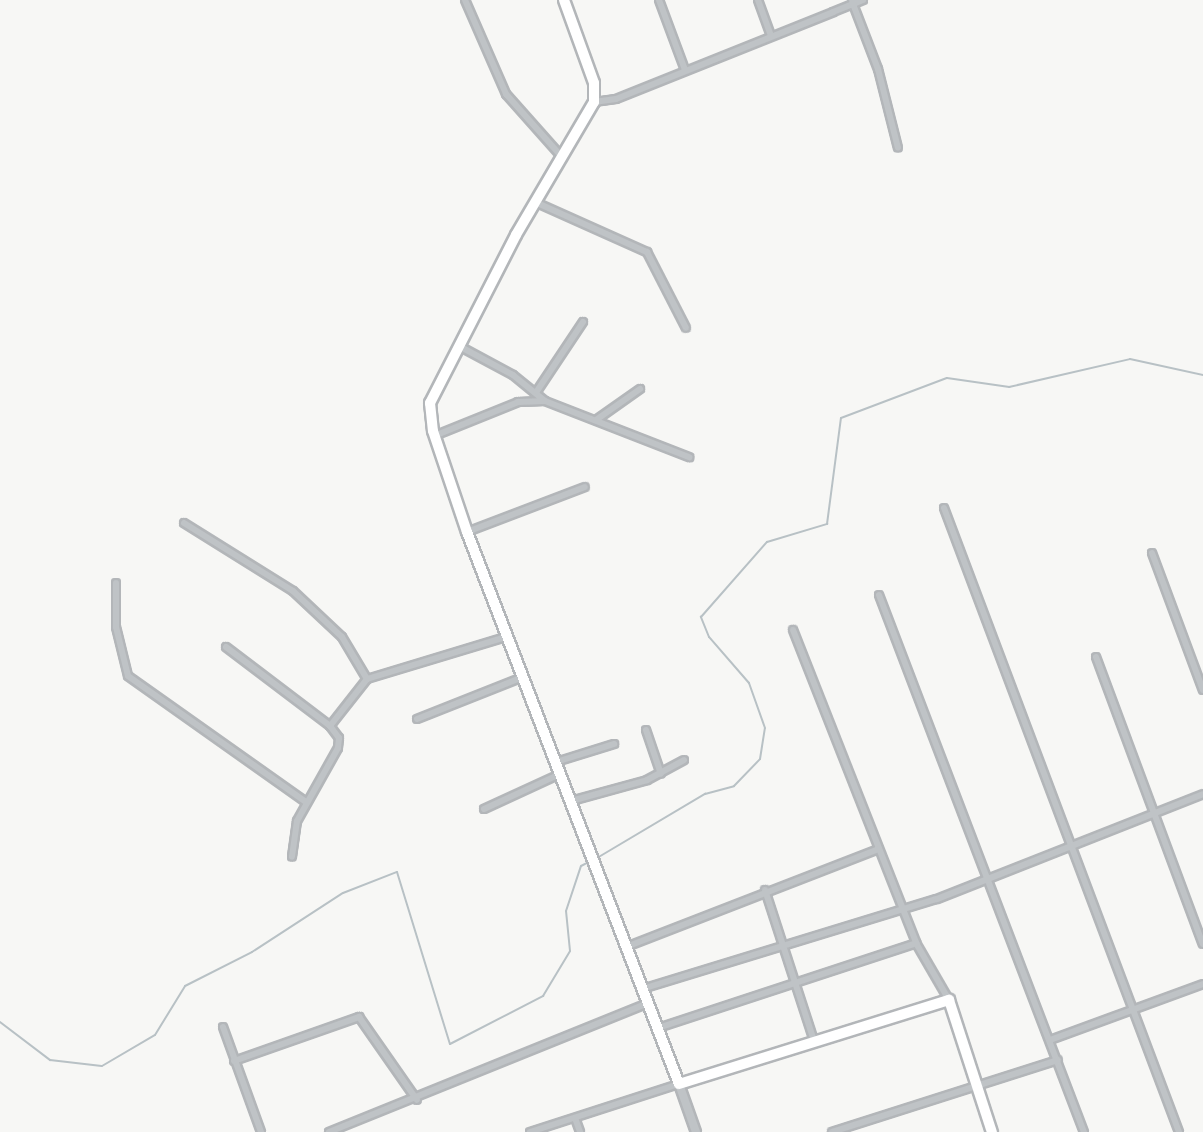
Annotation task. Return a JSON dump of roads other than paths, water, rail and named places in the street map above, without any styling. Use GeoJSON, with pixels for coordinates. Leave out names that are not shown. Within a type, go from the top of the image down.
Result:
{"type":"FeatureCollection","features":[{"type":"Feature","properties":{"kind":"highway"},"geometry":{"type":"LineString","coordinates":[[564,0],[594,83],[594,102],[535,202],[457,345],[430,403],[434,436],[467,532],[679,1084],[949,1000],[992,1132]]}},
{"type":"Feature","properties":{"kind":"street"},"geometry":{"type":"LineString","coordinates":[[465,0],[506,94],[561,156]]}},
{"type":"Feature","properties":{"kind":"street"},"geometry":{"type":"LineString","coordinates":[[659,0],[685,70]]}},
{"type":"Feature","properties":{"kind":"street"},"geometry":{"type":"LineString","coordinates":[[758,0],[771,36]]}},
{"type":"Feature","properties":{"kind":"street"},"geometry":{"type":"LineString","coordinates":[[594,102],[617,99],[863,0]]}},
{"type":"Feature","properties":{"kind":"street"},"geometry":{"type":"LineString","coordinates":[[853,2],[878,69],[898,148]]}},
{"type":"Feature","properties":{"kind":"street"},"geometry":{"type":"LineString","coordinates":[[535,202],[647,252],[686,328]]}},
{"type":"Feature","properties":{"kind":"street"},"geometry":{"type":"LineString","coordinates":[[537,391],[583,322]]}},
{"type":"Feature","properties":{"kind":"street"},"geometry":{"type":"LineString","coordinates":[[457,345],[537,391],[545,401]]}},
{"type":"Feature","properties":{"kind":"street"},"geometry":{"type":"LineString","coordinates":[[596,420],[640,389]]}},
{"type":"Feature","properties":{"kind":"street"},"geometry":{"type":"LineString","coordinates":[[434,436],[518,402],[545,401],[689,457]]}},
{"type":"Feature","properties":{"kind":"street"},"geometry":{"type":"LineString","coordinates":[[467,532],[585,487]]}},
{"type":"Feature","properties":{"kind":"street"},"geometry":{"type":"LineString","coordinates":[[944,508],[1074,847],[1179,1132]]}},
{"type":"Feature","properties":{"kind":"street"},"geometry":{"type":"LineString","coordinates":[[184,523],[293,590],[342,637],[367,679]]}},
{"type":"Feature","properties":{"kind":"street"},"geometry":{"type":"LineString","coordinates":[[1152,553],[1203,690]]}},
{"type":"Feature","properties":{"kind":"street"},"geometry":{"type":"LineString","coordinates":[[116,583],[120,654],[130,678],[306,802]]}},
{"type":"Feature","properties":{"kind":"street"},"geometry":{"type":"LineString","coordinates":[[879,594],[1084,1132]]}},
{"type":"Feature","properties":{"kind":"street"},"geometry":{"type":"LineString","coordinates":[[793,630],[916,943],[949,1000]]}},
{"type":"Feature","properties":{"kind":"street"},"geometry":{"type":"LineString","coordinates":[[330,726],[367,679],[509,636]]}},
{"type":"Feature","properties":{"kind":"street"},"geometry":{"type":"LineString","coordinates":[[226,648],[330,726],[340,746],[306,802],[294,832],[292,857]]}},
{"type":"Feature","properties":{"kind":"street"},"geometry":{"type":"LineString","coordinates":[[1096,657],[1203,944]]}},
{"type":"Feature","properties":{"kind":"street"},"geometry":{"type":"LineString","coordinates":[[416,719],[523,677]]}},
{"type":"Feature","properties":{"kind":"street"},"geometry":{"type":"LineString","coordinates":[[646,730],[661,774]]}},
{"type":"Feature","properties":{"kind":"street"},"geometry":{"type":"LineString","coordinates":[[556,762],[614,744]]}},
{"type":"Feature","properties":{"kind":"street"},"geometry":{"type":"LineString","coordinates":[[571,801],[661,774],[684,761]]}},
{"type":"Feature","properties":{"kind":"street"},"geometry":{"type":"LineString","coordinates":[[484,809],[560,774]]}},
{"type":"Feature","properties":{"kind":"street"},"geometry":{"type":"LineString","coordinates":[[642,989],[903,909],[1156,816],[1203,794]]}},
{"type":"Feature","properties":{"kind":"street"},"geometry":{"type":"LineString","coordinates":[[626,947],[765,890],[879,849]]}},
{"type":"Feature","properties":{"kind":"street"},"geometry":{"type":"LineString","coordinates":[[765,890],[814,1041]]}},
{"type":"Feature","properties":{"kind":"street"},"geometry":{"type":"LineString","coordinates":[[658,1028],[916,943]]}},
{"type":"Feature","properties":{"kind":"street"},"geometry":{"type":"LineString","coordinates":[[1050,1040],[1203,984]]}},
{"type":"Feature","properties":{"kind":"street"},"geometry":{"type":"LineString","coordinates":[[329,1132],[417,1100],[648,1003]]}},
{"type":"Feature","properties":{"kind":"street"},"geometry":{"type":"LineString","coordinates":[[234,1060],[359,1017],[417,1100]]}},
{"type":"Feature","properties":{"kind":"street"},"geometry":{"type":"LineString","coordinates":[[223,1027],[261,1132]]}},
{"type":"Feature","properties":{"kind":"street"},"geometry":{"type":"LineString","coordinates":[[832,1132],[1058,1060]]}},
{"type":"Feature","properties":{"kind":"street"},"geometry":{"type":"LineString","coordinates":[[530,1132],[548,1129],[679,1084],[696,1132]]}},
{"type":"Feature","properties":{"kind":"street"},"geometry":{"type":"LineString","coordinates":[[575,1118],[580,1132]]}},
{"type":"Feature","properties":{"kind":"waterway"},"geometry":{"type":"LineString","coordinates":[[597,858],[705,794],[734,786],[760,759],[765,728],[749,683],[709,637],[701,617],[767,542],[827,524],[841,418],[947,378],[1009,387],[1130,359],[1203,375]]}},
{"type":"Feature","properties":{"kind":"waterway"},"geometry":{"type":"LineString","coordinates":[[0,1022],[50,1060],[102,1066],[155,1035],[185,986],[252,952],[343,893],[397,872],[450,1044],[543,996],[570,951],[566,911],[581,866],[589,862]]}}]}
